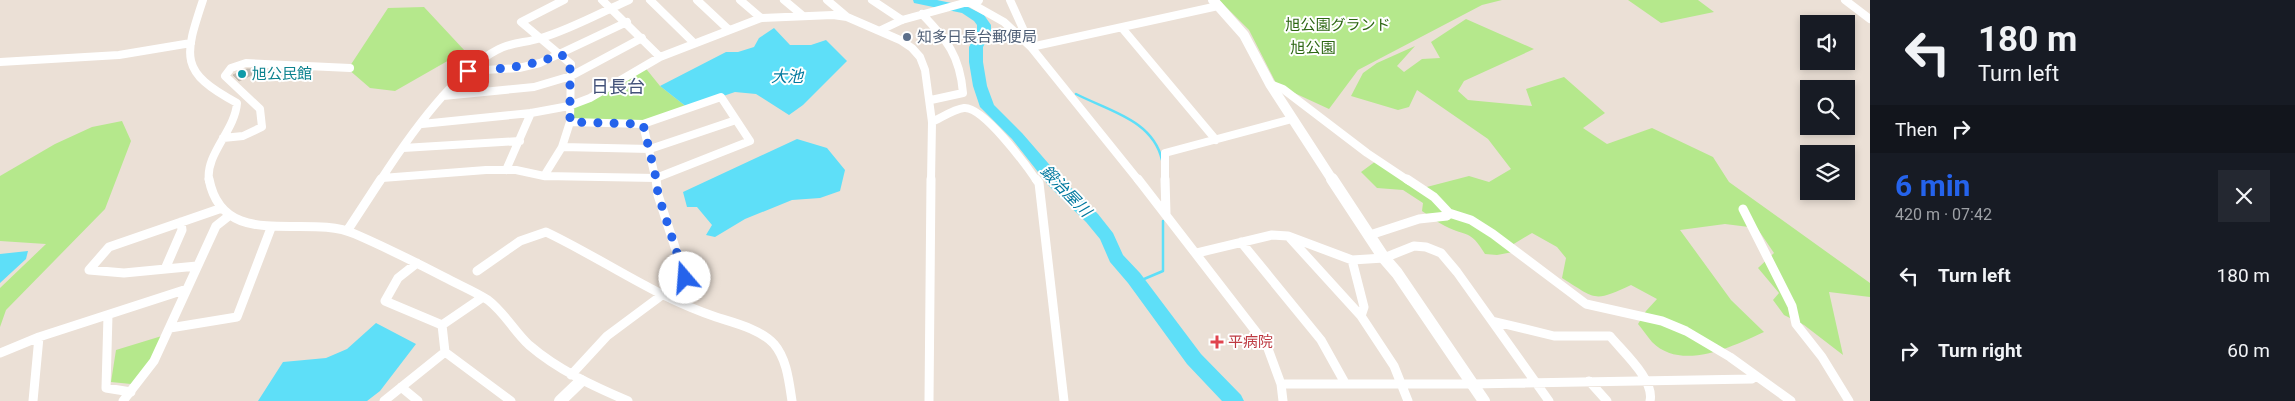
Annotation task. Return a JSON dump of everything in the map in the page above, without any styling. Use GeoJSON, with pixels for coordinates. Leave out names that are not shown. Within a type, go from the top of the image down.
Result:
{"type":"FeatureCollection","features":[{"type":"Feature","properties":{"kind":"street"},"geometry":{"type":"LineString","coordinates":[[203,0],[188,52],[193,68],[212,90],[237,104],[238,111],[216,148],[210,168],[210,182],[213,195],[226,211],[246,225],[271,228],[288,226],[347,231],[417,263],[490,301],[519,335],[576,378],[628,401]]}},
{"type":"Feature","properties":{"kind":"street"},"geometry":{"type":"LineString","coordinates":[[544,176],[562,147],[570,122],[570,64],[561,54],[521,22],[564,0]]}},
{"type":"Feature","properties":{"kind":"street"},"geometry":{"type":"LineString","coordinates":[[602,0],[627,22],[660,57]]}},
{"type":"Feature","properties":{"kind":"street"},"geometry":{"type":"LineString","coordinates":[[347,231],[403,148],[443,96],[468,71],[495,51],[512,43],[541,38],[629,0]]}},
{"type":"Feature","properties":{"kind":"street"},"geometry":{"type":"LineString","coordinates":[[650,0],[694,43]]}},
{"type":"Feature","properties":{"kind":"street"},"geometry":{"type":"LineString","coordinates":[[697,0],[729,30]]}},
{"type":"Feature","properties":{"kind":"street"},"geometry":{"type":"LineString","coordinates":[[740,0],[760,18]]}},
{"type":"Feature","properties":{"kind":"street"},"geometry":{"type":"LineString","coordinates":[[784,0],[802,15]]}},
{"type":"Feature","properties":{"kind":"street"},"geometry":{"type":"LineString","coordinates":[[827,0],[847,17]]}},
{"type":"Feature","properties":{"kind":"street"},"geometry":{"type":"LineString","coordinates":[[872,0],[902,20]]}},
{"type":"Feature","properties":{"kind":"street"},"geometry":{"type":"LineString","coordinates":[[1010,0],[1031,47]]}},
{"type":"Feature","properties":{"kind":"street"},"geometry":{"type":"LineString","coordinates":[[1845,0],[1870,19]]}},
{"type":"Feature","properties":{"kind":"street"},"geometry":{"type":"LineString","coordinates":[[881,30],[902,20],[970,1],[1004,22],[1031,47],[1166,214],[1267,346],[1281,384],[1283,401]]}},
{"type":"Feature","properties":{"kind":"street"},"geometry":{"type":"LineString","coordinates":[[1031,47],[1206,10],[1216,3],[1244,35],[1270,84],[1292,118],[1384,258],[1397,273],[1484,401]]}},
{"type":"Feature","properties":{"kind":"street"},"geometry":{"type":"LineString","coordinates":[[422,124],[531,113],[569,106],[590,98],[660,57],[760,18],[829,14],[847,17],[881,30],[912,48],[920,57],[925,70],[931,100],[929,401]]}},
{"type":"Feature","properties":{"kind":"street"},"geometry":{"type":"LineString","coordinates":[[922,14],[949,44],[960,65],[962,78],[963,93],[931,100]]}},
{"type":"Feature","properties":{"kind":"street"},"geometry":{"type":"LineString","coordinates":[[468,71],[519,68],[540,63],[627,22]]}},
{"type":"Feature","properties":{"kind":"street"},"geometry":{"type":"LineString","coordinates":[[1122,28],[1216,140]]}},
{"type":"Feature","properties":{"kind":"street"},"geometry":{"type":"LineString","coordinates":[[443,96],[534,87],[571,76],[642,38]]}},
{"type":"Feature","properties":{"kind":"street"},"geometry":{"type":"LineString","coordinates":[[0,62],[120,54],[191,43]]}},
{"type":"Feature","properties":{"kind":"street"},"geometry":{"type":"LineString","coordinates":[[223,138],[241,137],[253,133],[262,127],[260,110],[225,76],[226,71],[231,67],[246,63],[350,68]]}},
{"type":"Feature","properties":{"kind":"street"},"geometry":{"type":"LineString","coordinates":[[1270,84],[1277,85],[1283,89],[1367,153],[1434,197],[1449,213],[1470,220],[1493,234],[1586,304],[1644,316],[1686,331],[1730,357],[1791,401]]}},
{"type":"Feature","properties":{"kind":"street"},"geometry":{"type":"LineString","coordinates":[[382,178],[454,171],[506,170],[544,176],[656,178],[750,141],[721,97],[643,124],[570,122]]}},
{"type":"Feature","properties":{"kind":"street"},"geometry":{"type":"LineString","coordinates":[[932,122],[964,108],[975,110],[1014,148],[1039,183],[1064,401]]}},
{"type":"Feature","properties":{"kind":"street"},"geometry":{"type":"LineString","coordinates":[[506,170],[531,113]]}},
{"type":"Feature","properties":{"kind":"street"},"geometry":{"type":"LineString","coordinates":[[1166,214],[1165,153],[1268,127],[1292,118]]}},
{"type":"Feature","properties":{"kind":"street"},"geometry":{"type":"LineString","coordinates":[[562,147],[650,149],[736,120]]}},
{"type":"Feature","properties":{"kind":"street"},"geometry":{"type":"LineString","coordinates":[[560,401],[607,336],[685,278],[658,194],[650,149],[643,124]]}},
{"type":"Feature","properties":{"kind":"street"},"geometry":{"type":"LineString","coordinates":[[403,148],[520,141]]}},
{"type":"Feature","properties":{"kind":"street"},"geometry":{"type":"LineString","coordinates":[[1743,209],[1792,306],[1796,324],[1822,357],[1849,401]]}},
{"type":"Feature","properties":{"kind":"street"},"geometry":{"type":"LineString","coordinates":[[197,266],[124,273],[89,270],[109,247],[181,222],[226,211]]}},
{"type":"Feature","properties":{"kind":"street"},"geometry":{"type":"LineString","coordinates":[[123,401],[149,370],[216,226],[226,211]]}},
{"type":"Feature","properties":{"kind":"street"},"geometry":{"type":"LineString","coordinates":[[1370,235],[1419,219],[1447,216],[1449,213]]}},
{"type":"Feature","properties":{"kind":"street"},"geometry":{"type":"LineString","coordinates":[[165,269],[182,230],[181,222]]}},
{"type":"Feature","properties":{"kind":"street"},"geometry":{"type":"LineString","coordinates":[[170,328],[237,317],[271,228]]}},
{"type":"Feature","properties":{"kind":"street"},"geometry":{"type":"LineString","coordinates":[[477,271],[520,241],[546,232],[579,246],[661,295],[687,308],[748,329],[773,343],[786,365],[792,401]]}},
{"type":"Feature","properties":{"kind":"street"},"geometry":{"type":"LineString","coordinates":[[1196,253],[1272,235],[1288,236],[1352,260],[1384,258],[1414,246],[1426,247],[1441,253],[1549,401]]}},
{"type":"Feature","properties":{"kind":"street"},"geometry":{"type":"LineString","coordinates":[[1288,236],[1361,316],[1394,366],[1408,401]]}},
{"type":"Feature","properties":{"kind":"street"},"geometry":{"type":"LineString","coordinates":[[1241,242],[1321,340],[1345,383]]}},
{"type":"Feature","properties":{"kind":"street"},"geometry":{"type":"LineString","coordinates":[[1352,260],[1364,308],[1361,316]]}},
{"type":"Feature","properties":{"kind":"street"},"geometry":{"type":"LineString","coordinates":[[417,263],[398,278],[385,301],[442,325]]}},
{"type":"Feature","properties":{"kind":"street"},"geometry":{"type":"LineString","coordinates":[[0,353],[39,337],[187,290]]}},
{"type":"Feature","properties":{"kind":"street"},"geometry":{"type":"LineString","coordinates":[[442,325],[483,298]]}},
{"type":"Feature","properties":{"kind":"street"},"geometry":{"type":"LineString","coordinates":[[108,315],[106,388],[131,392]]}},
{"type":"Feature","properties":{"kind":"street"},"geometry":{"type":"LineString","coordinates":[[1492,321],[1554,336],[1610,336],[1647,381],[1652,392],[1650,401]]}},
{"type":"Feature","properties":{"kind":"street"},"geometry":{"type":"LineString","coordinates":[[442,325],[445,352],[511,401]]}},
{"type":"Feature","properties":{"kind":"street"},"geometry":{"type":"LineString","coordinates":[[32,401],[39,337]]}},
{"type":"Feature","properties":{"kind":"street"},"geometry":{"type":"LineString","coordinates":[[384,401],[445,352]]}},
{"type":"Feature","properties":{"kind":"street"},"geometry":{"type":"LineString","coordinates":[[1281,384],[1536,383],[1752,379],[1756,376]]}},
{"type":"Feature","properties":{"kind":"street"},"geometry":{"type":"LineString","coordinates":[[1589,381],[1606,401]]}},
{"type":"Feature","properties":{"kind":"street"},"geometry":{"type":"LineString","coordinates":[[401,387],[418,401]]}},
{"type":"Feature","properties":{"kind":"green space","name":"旭公園"},"geometry":{"type":"Polygon","coordinates":[[[1219,0],[1502,0],[1482,5],[1358,70],[1329,109],[1277,85],[1249,30],[1219,0]]]}},
{"type":"Feature","properties":{"kind":"green space"},"geometry":{"type":"Polygon","coordinates":[[[1628,0],[1698,0],[1714,12],[1661,23],[1628,0]]]}},
{"type":"Feature","properties":{"kind":"green space"},"geometry":{"type":"Polygon","coordinates":[[[424,7],[465,51],[395,91],[370,88],[348,69],[388,8],[424,7]]]}},
{"type":"Feature","properties":{"kind":"green space"},"geometry":{"type":"Polygon","coordinates":[[[1466,19],[1534,49],[1464,81],[1458,91],[1468,100],[1532,106],[1526,89],[1564,77],[1605,113],[1583,128],[1607,144],[1652,128],[1713,157],[1729,182],[1870,283],[1870,297],[1829,292],[1843,355],[1804,325],[1784,315],[1773,300],[1779,293],[1758,268],[1774,253],[1757,228],[1725,224],[1680,230],[1731,300],[1764,332],[1738,344],[1708,354],[1678,355],[1664,351],[1652,342],[1638,324],[1657,299],[1631,285],[1601,296],[1589,294],[1562,278],[1566,258],[1557,247],[1532,233],[1512,245],[1513,252],[1497,255],[1485,254],[1475,240],[1468,235],[1439,223],[1422,211],[1423,203],[1403,190],[1377,188],[1361,172],[1376,161],[1419,189],[1469,176],[1489,182],[1511,169],[1488,139],[1417,90],[1409,107],[1398,110],[1351,96],[1363,73],[1377,63],[1415,46],[1397,66],[1404,72],[1422,59],[1440,58],[1431,42],[1466,19]]]}},
{"type":"Feature","properties":{"kind":"green space"},"geometry":{"type":"Polygon","coordinates":[[[643,65],[660,86],[688,108],[643,124],[570,122],[569,106],[643,65]]]}},
{"type":"Feature","properties":{"kind":"green space"},"geometry":{"type":"Polygon","coordinates":[[[122,121],[131,141],[105,209],[6,310],[0,327],[0,288],[46,244],[0,241],[0,176],[55,144],[92,127],[122,121]]]}},
{"type":"Feature","properties":{"kind":"green space"},"geometry":{"type":"Polygon","coordinates":[[[165,335],[146,369],[131,384],[111,382],[116,350],[165,335]]]}},
{"type":"Feature","properties":{"kind":"water","name":"大池"},"geometry":{"type":"Polygon","coordinates":[[[774,28],[790,45],[811,45],[826,40],[847,61],[803,105],[789,115],[756,94],[735,92],[688,108],[660,86],[726,52],[738,52],[754,47],[759,38],[774,28]]]}},
{"type":"Feature","properties":{"kind":"water"},"geometry":{"type":"Polygon","coordinates":[[[797,139],[827,148],[845,170],[840,191],[820,198],[792,200],[745,219],[715,237],[706,235],[712,225],[697,207],[687,207],[683,192],[797,139]]]}},
{"type":"Feature","properties":{"kind":"water"},"geometry":{"type":"Polygon","coordinates":[[[28,251],[26,259],[0,283],[0,254],[28,251]]]}},
{"type":"Feature","properties":{"kind":"water"},"geometry":{"type":"Polygon","coordinates":[[[376,323],[416,344],[380,391],[367,401],[258,401],[283,362],[326,358],[347,349],[376,323]]]}},
{"type":"Feature","properties":{"kind":"building"},"geometry":{"type":"Polygon","coordinates":[[[247,69],[252,69],[256,73],[239,81],[233,75],[247,69]]]}},
{"type":"Feature","properties":{"kind":"waterway","name":"鍛治屋川"},"geometry":{"type":"LineString","coordinates":[[919,0],[966,10],[979,18],[984,25],[984,32],[976,47],[976,62],[980,86],[987,107],[1017,136],[1055,182],[1092,218],[1107,237],[1116,258],[1134,278],[1194,359],[1234,401]]}},
{"type":"Feature","properties":{"kind":"waterway"},"geometry":{"type":"LineString","coordinates":[[1076,94],[1128,118],[1140,126],[1157,146],[1162,160]]}},
{"type":"Feature","properties":{"kind":"waterway"},"geometry":{"type":"LineString","coordinates":[[1137,282],[1163,271],[1163,221]]}},
{"type":"Feature","properties":{"kind":"place","name":"知多日長台郵便局"},"geometry":{"type":"Point","coordinates":[907,37]}},
{"type":"Feature","properties":{"kind":"place","name":"旭公民館"},"geometry":{"type":"Point","coordinates":[242,74]}},
{"type":"Feature","properties":{"kind":"place","name":"平病院"},"geometry":{"type":"Point","coordinates":[1217,342]}},
{"type":"Feature","properties":{"kind":"district","name":"日長台"},"geometry":{"type":"Point","coordinates":[618,86]}},
{"type":"Feature","properties":{"kind":"route"},"geometry":{"type":"LineString","coordinates":[[468,71],[519,68],[540,63],[561,54],[570,64],[570,122],[643,124],[650,149],[658,194],[685,278]]}},
{"type":"Feature","properties":{"kind":"park label","name":"旭公園グランド"},"geometry":{"type":"Point","coordinates":[1338,25]}}]}
